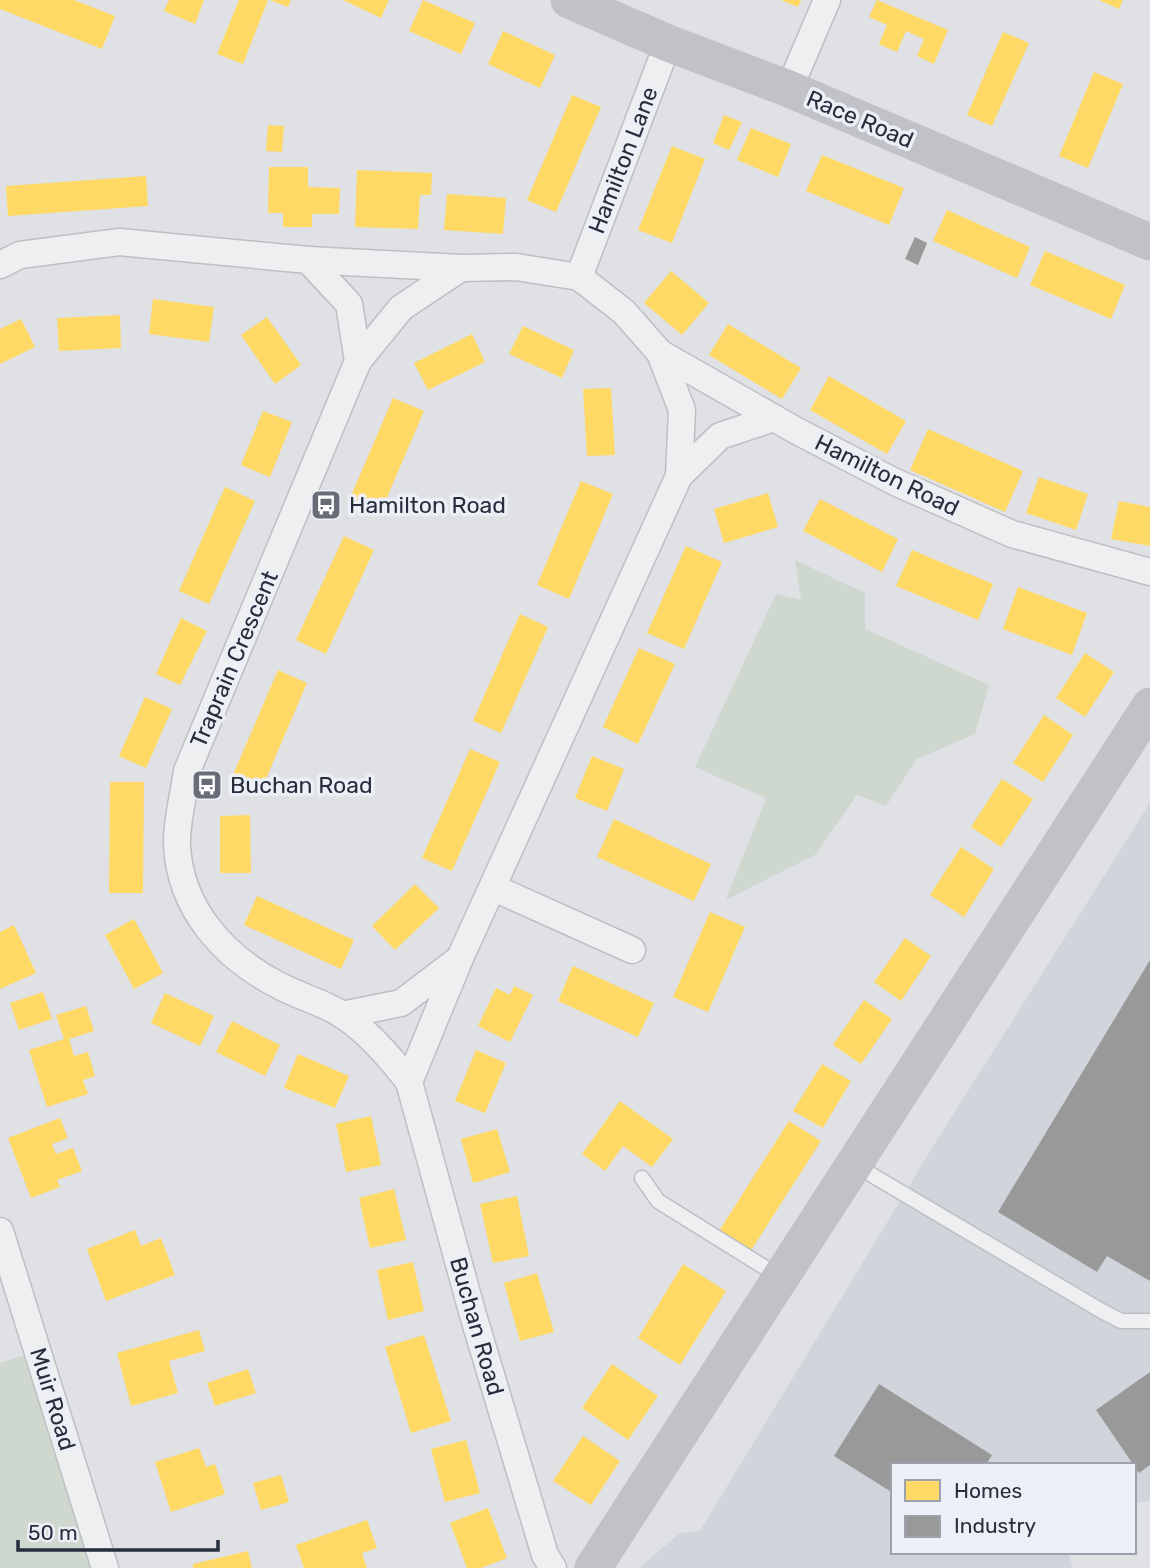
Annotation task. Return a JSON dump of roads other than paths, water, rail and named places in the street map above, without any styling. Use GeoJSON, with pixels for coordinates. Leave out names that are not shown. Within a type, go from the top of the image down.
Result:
{"type":"FeatureCollection","features":[{"type":"Feature","properties":{"kind":"street","name":"Race Road"},"geometry":{"type":"LineString","coordinates":[[569,0],[668,43],[789,89],[1150,242]]}},
{"type":"Feature","properties":{"kind":"street"},"geometry":{"type":"LineString","coordinates":[[789,89],[827,0]]}},
{"type":"Feature","properties":{"kind":"street","name":"Hamilton Lane"},"geometry":{"type":"LineString","coordinates":[[579,276],[668,43]]}},
{"type":"Feature","properties":{"kind":"street"},"geometry":{"type":"LineString","coordinates":[[0,265],[20,255],[119,242],[308,260],[461,268],[516,267],[579,276]]}},
{"type":"Feature","properties":{"kind":"street"},"geometry":{"type":"LineString","coordinates":[[308,260],[349,304],[358,361]]}},
{"type":"Feature","properties":{"kind":"street","name":"Traprain Crescent"},"geometry":{"type":"LineString","coordinates":[[342,1015],[277,985],[233,955],[200,920],[183,883],[177,844],[187,771],[358,361],[401,308],[461,268]]}},
{"type":"Feature","properties":{"kind":"street","name":"Hamilton Road"},"geometry":{"type":"LineString","coordinates":[[579,276],[624,312],[660,353],[774,418],[895,482],[1012,534],[1150,572]]}},
{"type":"Feature","properties":{"kind":"street"},"geometry":{"type":"LineString","coordinates":[[660,353],[682,411],[679,476]]}},
{"type":"Feature","properties":{"kind":"street"},"geometry":{"type":"LineString","coordinates":[[409,1082],[460,958],[679,476],[720,436],[774,418]]}},
{"type":"Feature","properties":{"kind":"street"},"geometry":{"type":"LineString","coordinates":[[593,1568],[1150,706]]}},
{"type":"Feature","properties":{"kind":"street"},"geometry":{"type":"LineString","coordinates":[[494,888],[632,950]]}},
{"type":"Feature","properties":{"kind":"street"},"geometry":{"type":"LineString","coordinates":[[342,1015],[401,1003],[460,958]]}},
{"type":"Feature","properties":{"kind":"street","name":"Buchan Road"},"geometry":{"type":"LineString","coordinates":[[342,1015],[385,1052],[409,1082],[472,1315],[545,1555],[552,1568]]}},
{"type":"Feature","properties":{"kind":"street","name":"Muir Road"},"geometry":{"type":"LineString","coordinates":[[0,1231],[105,1568]]}},
{"type":"Feature","properties":{"kind":"lane"},"geometry":{"type":"LineString","coordinates":[[854,1164],[1100,1310],[1121,1321],[1150,1321]]}},
{"type":"Feature","properties":{"kind":"lane"},"geometry":{"type":"LineString","coordinates":[[642,1178],[658,1201],[781,1278]]}},
{"type":"Feature","properties":{"kind":"place","name":"Hamilton Road"},"geometry":{"type":"Point","coordinates":[326,505]}},
{"type":"Feature","properties":{"kind":"place","name":"Buchan Road"},"geometry":{"type":"Point","coordinates":[207,785]}}]}
